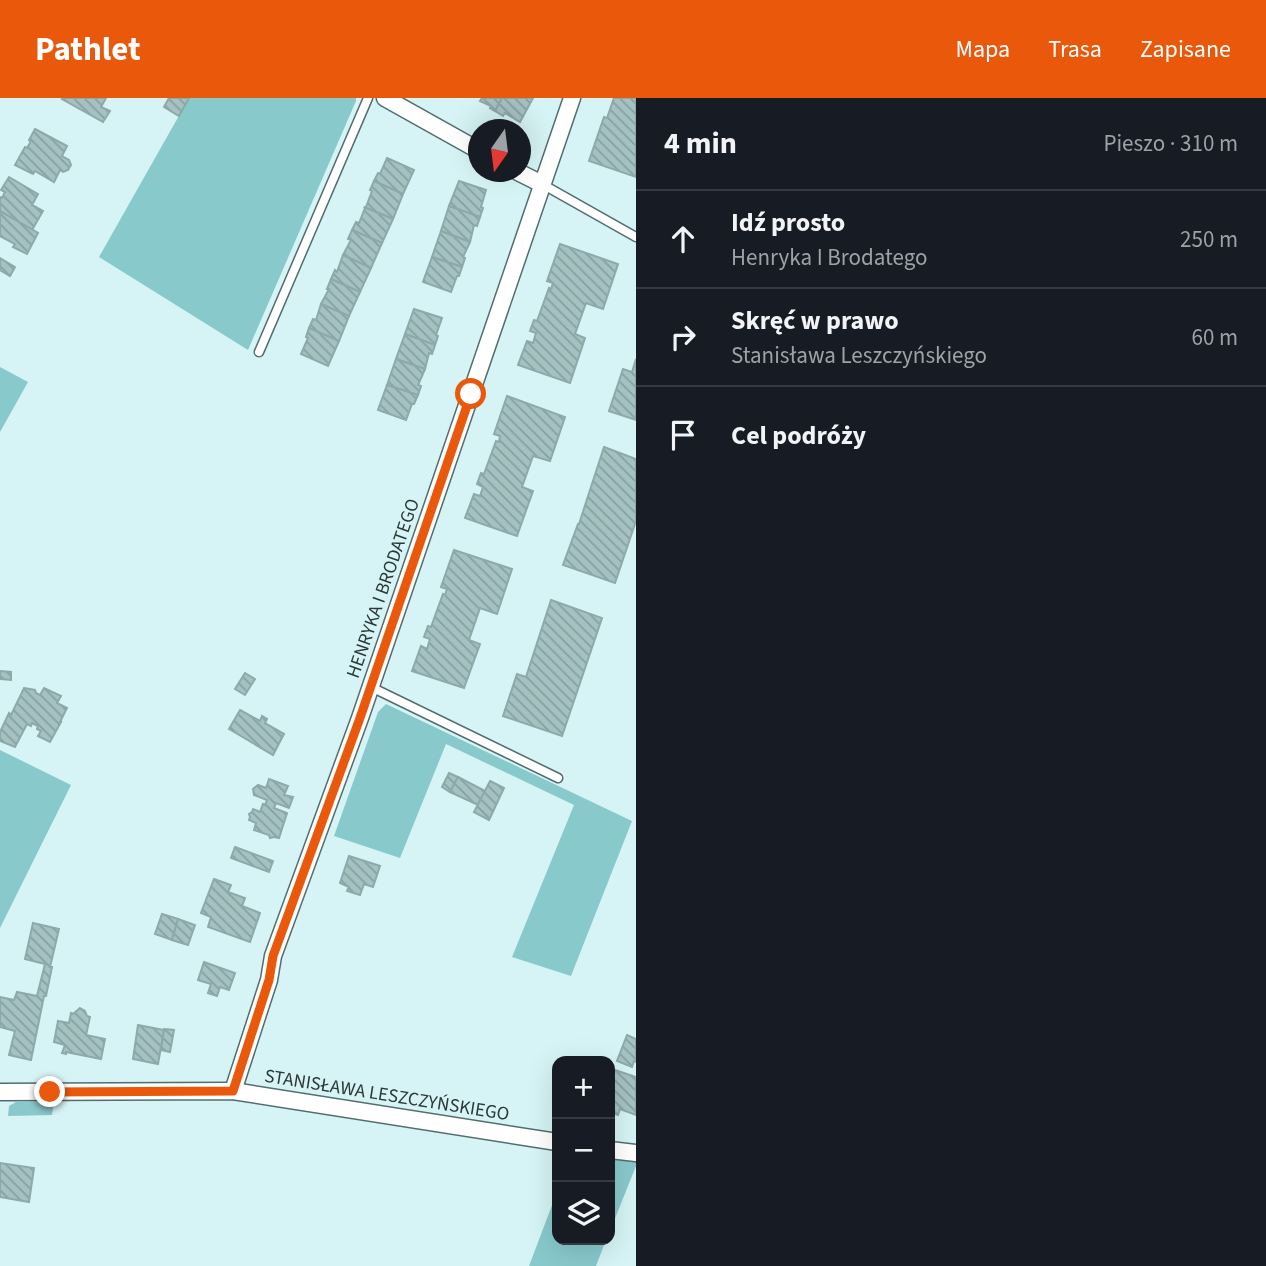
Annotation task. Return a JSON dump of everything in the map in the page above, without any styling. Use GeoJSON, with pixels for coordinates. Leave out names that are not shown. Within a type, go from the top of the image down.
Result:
{"type":"FeatureCollection","features":[{"type":"Feature","properties":{"kind":"street"},"geometry":{"type":"LineString","coordinates":[[384,98],[468,144]]}},
{"type":"Feature","properties":{"kind":"street","name":"HENRYKA I BRODATEGO"},"geometry":{"type":"LineString","coordinates":[[233,1091],[269,980],[273,956],[371,687],[572,98]]}},
{"type":"Feature","properties":{"kind":"street"},"geometry":{"type":"LineString","coordinates":[[531,178],[542,184]]}},
{"type":"Feature","properties":{"kind":"street","name":"STANISŁAWA LESZCZYŃSKIEGO"},"geometry":{"type":"LineString","coordinates":[[0,1092],[233,1091],[552,1141]]}},
{"type":"Feature","properties":{"kind":"street"},"geometry":{"type":"LineString","coordinates":[[615,1151],[636,1153]]}},
{"type":"Feature","properties":{"kind":"lane"},"geometry":{"type":"LineString","coordinates":[[259,352],[368,98]]}},
{"type":"Feature","properties":{"kind":"lane"},"geometry":{"type":"LineString","coordinates":[[542,184],[636,237]]}},
{"type":"Feature","properties":{"kind":"lane"},"geometry":{"type":"LineString","coordinates":[[371,687],[558,778]]}},
{"type":"Feature","properties":{"kind":"shaded area"},"geometry":{"type":"Polygon","coordinates":[[[189,98],[356,98],[248,350],[99,257],[189,98]]]}},
{"type":"Feature","properties":{"kind":"shaded area"},"geometry":{"type":"Polygon","coordinates":[[[0,367],[28,382],[0,432],[0,367]]]}},
{"type":"Feature","properties":{"kind":"shaded area"},"geometry":{"type":"Polygon","coordinates":[[[386,704],[632,821],[571,976],[512,957],[574,805],[446,744],[400,858],[334,836],[378,712],[386,704]]]}},
{"type":"Feature","properties":{"kind":"shaded area"},"geometry":{"type":"Polygon","coordinates":[[[0,750],[71,785],[0,928],[0,750]]]}},
{"type":"Feature","properties":{"kind":"shaded area"},"geometry":{"type":"Polygon","coordinates":[[[54,1101],[52,1115],[8,1116],[9,1106],[16,1102],[54,1101]]]}},
{"type":"Feature","properties":{"kind":"shaded area"},"geometry":{"type":"Polygon","coordinates":[[[615,1159],[636,1161],[615,1218],[615,1159]]]}},
{"type":"Feature","properties":{"kind":"shaded area"},"geometry":{"type":"Polygon","coordinates":[[[552,1205],[552,1245],[604,1245],[596,1266],[529,1266],[552,1205]]]}},
{"type":"Feature","properties":{"kind":"building"},"geometry":{"type":"Polygon","coordinates":[[[63,98],[106,98],[101,107],[110,111],[103,122],[63,98]]]}},
{"type":"Feature","properties":{"kind":"building"},"geometry":{"type":"Polygon","coordinates":[[[169,98],[189,98],[179,116],[164,107],[169,98]]]}},
{"type":"Feature","properties":{"kind":"building"},"geometry":{"type":"Polygon","coordinates":[[[482,98],[502,98],[495,111],[480,101],[482,98]]]}},
{"type":"Feature","properties":{"kind":"building"},"geometry":{"type":"Polygon","coordinates":[[[502,98],[533,98],[522,119],[515,119],[505,113],[503,116],[495,111],[502,98]]]}},
{"type":"Feature","properties":{"kind":"building"},"geometry":{"type":"Polygon","coordinates":[[[614,98],[636,98],[636,177],[589,161],[604,117],[607,118],[614,98]]]}},
{"type":"Feature","properties":{"kind":"building"},"geometry":{"type":"Polygon","coordinates":[[[35,129],[67,146],[62,156],[69,160],[71,165],[68,170],[60,170],[54,182],[35,171],[33,174],[15,165],[31,141],[29,140],[35,129]]]}},
{"type":"Feature","properties":{"kind":"building"},"geometry":{"type":"Polygon","coordinates":[[[387,158],[414,170],[403,194],[374,181],[387,158]]]}},
{"type":"Feature","properties":{"kind":"building"},"geometry":{"type":"Polygon","coordinates":[[[9,177],[38,194],[32,205],[43,211],[32,230],[0,211],[0,197],[2,198],[5,192],[1,190],[9,177]]]}},
{"type":"Feature","properties":{"kind":"building"},"geometry":{"type":"Polygon","coordinates":[[[374,181],[403,194],[393,219],[364,207],[374,181]]]}},
{"type":"Feature","properties":{"kind":"building"},"geometry":{"type":"Polygon","coordinates":[[[459,181],[486,190],[480,217],[449,206],[459,181]]]}},
{"type":"Feature","properties":{"kind":"building"},"geometry":{"type":"Polygon","coordinates":[[[449,206],[480,217],[477,226],[474,225],[470,242],[441,231],[449,206]]]}},
{"type":"Feature","properties":{"kind":"building"},"geometry":{"type":"Polygon","coordinates":[[[364,207],[393,219],[382,243],[352,230],[356,222],[359,223],[364,207]]]}},
{"type":"Feature","properties":{"kind":"building"},"geometry":{"type":"Polygon","coordinates":[[[0,211],[38,233],[27,254],[0,236],[0,211]]]}},
{"type":"Feature","properties":{"kind":"building"},"geometry":{"type":"Polygon","coordinates":[[[352,230],[382,243],[371,268],[343,255],[351,240],[348,239],[352,230]]]}},
{"type":"Feature","properties":{"kind":"building"},"geometry":{"type":"Polygon","coordinates":[[[441,231],[470,242],[462,267],[432,257],[441,231]]]}},
{"type":"Feature","properties":{"kind":"building"},"geometry":{"type":"Polygon","coordinates":[[[560,244],[618,264],[603,309],[586,303],[575,334],[585,338],[570,383],[518,365],[527,341],[533,343],[536,333],[530,331],[534,320],[537,321],[549,288],[551,289],[553,283],[547,281],[560,244]]]}},
{"type":"Feature","properties":{"kind":"building"},"geometry":{"type":"Polygon","coordinates":[[[343,255],[371,268],[360,292],[331,279],[335,270],[337,272],[343,255]]]}},
{"type":"Feature","properties":{"kind":"building"},"geometry":{"type":"Polygon","coordinates":[[[432,257],[462,267],[451,292],[423,282],[432,257]]]}},
{"type":"Feature","properties":{"kind":"building"},"geometry":{"type":"Polygon","coordinates":[[[0,258],[15,267],[10,276],[0,270],[0,258]]]}},
{"type":"Feature","properties":{"kind":"building"},"geometry":{"type":"Polygon","coordinates":[[[331,279],[360,292],[349,316],[321,304],[331,279]]]}},
{"type":"Feature","properties":{"kind":"building"},"geometry":{"type":"Polygon","coordinates":[[[321,304],[349,316],[339,341],[309,328],[313,319],[316,320],[321,304]]]}},
{"type":"Feature","properties":{"kind":"building"},"geometry":{"type":"Polygon","coordinates":[[[414,309],[442,318],[435,345],[405,334],[414,309]]]}},
{"type":"Feature","properties":{"kind":"building"},"geometry":{"type":"Polygon","coordinates":[[[309,328],[339,341],[328,366],[301,354],[309,328]]]}},
{"type":"Feature","properties":{"kind":"building"},"geometry":{"type":"Polygon","coordinates":[[[405,334],[435,345],[432,354],[429,353],[425,369],[396,359],[405,334]]]}},
{"type":"Feature","properties":{"kind":"building"},"geometry":{"type":"Polygon","coordinates":[[[396,359],[425,369],[418,385],[421,386],[418,395],[387,385],[396,359]]]}},
{"type":"Feature","properties":{"kind":"building"},"geometry":{"type":"Polygon","coordinates":[[[636,359],[636,420],[609,411],[623,369],[632,372],[636,359]]]}},
{"type":"Feature","properties":{"kind":"building"},"geometry":{"type":"Polygon","coordinates":[[[387,385],[418,395],[406,420],[378,410],[387,385]]]}},
{"type":"Feature","properties":{"kind":"building"},"geometry":{"type":"Polygon","coordinates":[[[507,396],[565,417],[550,461],[533,456],[522,487],[533,491],[517,536],[465,518],[474,494],[480,496],[483,487],[477,484],[481,473],[484,474],[496,441],[499,442],[500,436],[494,434],[507,396]]]}},
{"type":"Feature","properties":{"kind":"building"},"geometry":{"type":"Polygon","coordinates":[[[604,447],[636,459],[636,521],[615,583],[563,565],[604,447]]]}},
{"type":"Feature","properties":{"kind":"building"},"geometry":{"type":"Polygon","coordinates":[[[454,550],[512,569],[497,614],[480,608],[469,640],[480,644],[464,688],[412,671],[421,646],[427,649],[430,639],[424,637],[428,626],[431,627],[443,594],[445,595],[447,589],[441,587],[454,550]]]}},
{"type":"Feature","properties":{"kind":"building"},"geometry":{"type":"Polygon","coordinates":[[[551,600],[602,618],[562,736],[503,716],[517,674],[526,677],[551,600]]]}},
{"type":"Feature","properties":{"kind":"building"},"geometry":{"type":"Polygon","coordinates":[[[0,671],[11,672],[11,680],[0,679],[0,671]]]}},
{"type":"Feature","properties":{"kind":"building"},"geometry":{"type":"Polygon","coordinates":[[[245,673],[255,679],[245,695],[235,689],[245,673]]]}},
{"type":"Feature","properties":{"kind":"building"},"geometry":{"type":"Polygon","coordinates":[[[24,688],[35,690],[40,695],[44,688],[61,696],[57,703],[67,708],[50,742],[38,736],[41,731],[32,723],[31,726],[27,724],[15,747],[0,741],[0,732],[24,688]]]}},
{"type":"Feature","properties":{"kind":"building"},"geometry":{"type":"Polygon","coordinates":[[[240,710],[260,721],[262,716],[267,719],[265,723],[284,734],[273,755],[229,729],[240,710]]]}},
{"type":"Feature","properties":{"kind":"building"},"geometry":{"type":"Polygon","coordinates":[[[449,773],[458,777],[450,792],[442,787],[449,773]]]}},
{"type":"Feature","properties":{"kind":"building"},"geometry":{"type":"Polygon","coordinates":[[[458,777],[485,791],[478,805],[450,792],[458,777]]]}},
{"type":"Feature","properties":{"kind":"building"},"geometry":{"type":"Polygon","coordinates":[[[269,779],[288,786],[284,795],[293,797],[289,808],[276,803],[274,808],[287,813],[279,838],[270,838],[269,835],[254,830],[256,823],[249,820],[253,809],[260,812],[267,800],[254,795],[253,789],[258,785],[266,788],[269,779]]]}},
{"type":"Feature","properties":{"kind":"building"},"geometry":{"type":"Polygon","coordinates":[[[490,781],[504,788],[489,820],[474,812],[490,781]]]}},
{"type":"Feature","properties":{"kind":"building"},"geometry":{"type":"Polygon","coordinates":[[[235,847],[273,861],[269,872],[231,858],[235,847]]]}},
{"type":"Feature","properties":{"kind":"building"},"geometry":{"type":"Polygon","coordinates":[[[349,856],[380,866],[373,887],[364,884],[360,895],[347,891],[349,887],[340,883],[349,856]]]}},
{"type":"Feature","properties":{"kind":"building"},"geometry":{"type":"Polygon","coordinates":[[[214,879],[231,885],[228,892],[245,898],[242,906],[260,913],[250,942],[208,927],[211,917],[201,913],[214,879]]]}},
{"type":"Feature","properties":{"kind":"building"},"geometry":{"type":"Polygon","coordinates":[[[162,914],[178,919],[172,940],[155,934],[162,914]]]}},
{"type":"Feature","properties":{"kind":"building"},"geometry":{"type":"Polygon","coordinates":[[[178,919],[195,925],[188,945],[172,940],[178,919]]]}},
{"type":"Feature","properties":{"kind":"building"},"geometry":{"type":"Polygon","coordinates":[[[33,923],[59,929],[31,1060],[9,1055],[15,1031],[0,1027],[0,997],[14,1000],[17,992],[37,996],[45,964],[25,959],[33,923]]]}},
{"type":"Feature","properties":{"kind":"building"},"geometry":{"type":"Polygon","coordinates":[[[204,962],[235,973],[229,990],[220,987],[217,996],[208,993],[211,984],[198,980],[204,962]]]}},
{"type":"Feature","properties":{"kind":"building"},"geometry":{"type":"Polygon","coordinates":[[[80,1008],[90,1017],[86,1035],[105,1039],[101,1059],[62,1053],[65,1045],[54,1042],[58,1021],[69,1023],[71,1013],[80,1008]]]}},
{"type":"Feature","properties":{"kind":"building"},"geometry":{"type":"Polygon","coordinates":[[[138,1025],[164,1030],[158,1064],[133,1059],[138,1025]]]}},
{"type":"Feature","properties":{"kind":"building"},"geometry":{"type":"Polygon","coordinates":[[[164,1029],[174,1030],[170,1052],[161,1050],[164,1029]]]}},
{"type":"Feature","properties":{"kind":"building"},"geometry":{"type":"Polygon","coordinates":[[[627,1035],[636,1039],[636,1062],[634,1061],[632,1067],[617,1061],[627,1035]]]}},
{"type":"Feature","properties":{"kind":"building"},"geometry":{"type":"Polygon","coordinates":[[[615,1070],[636,1077],[636,1115],[620,1109],[618,1115],[615,1114],[615,1070]]]}},
{"type":"Feature","properties":{"kind":"building"},"geometry":{"type":"Polygon","coordinates":[[[0,1163],[34,1168],[29,1202],[0,1197],[0,1163]]]}},
{"type":"Feature","properties":{"kind":"route"},"geometry":{"type":"LineString","coordinates":[[50,1092],[233,1091],[269,980],[273,956],[360,718],[471,394]]}}]}
